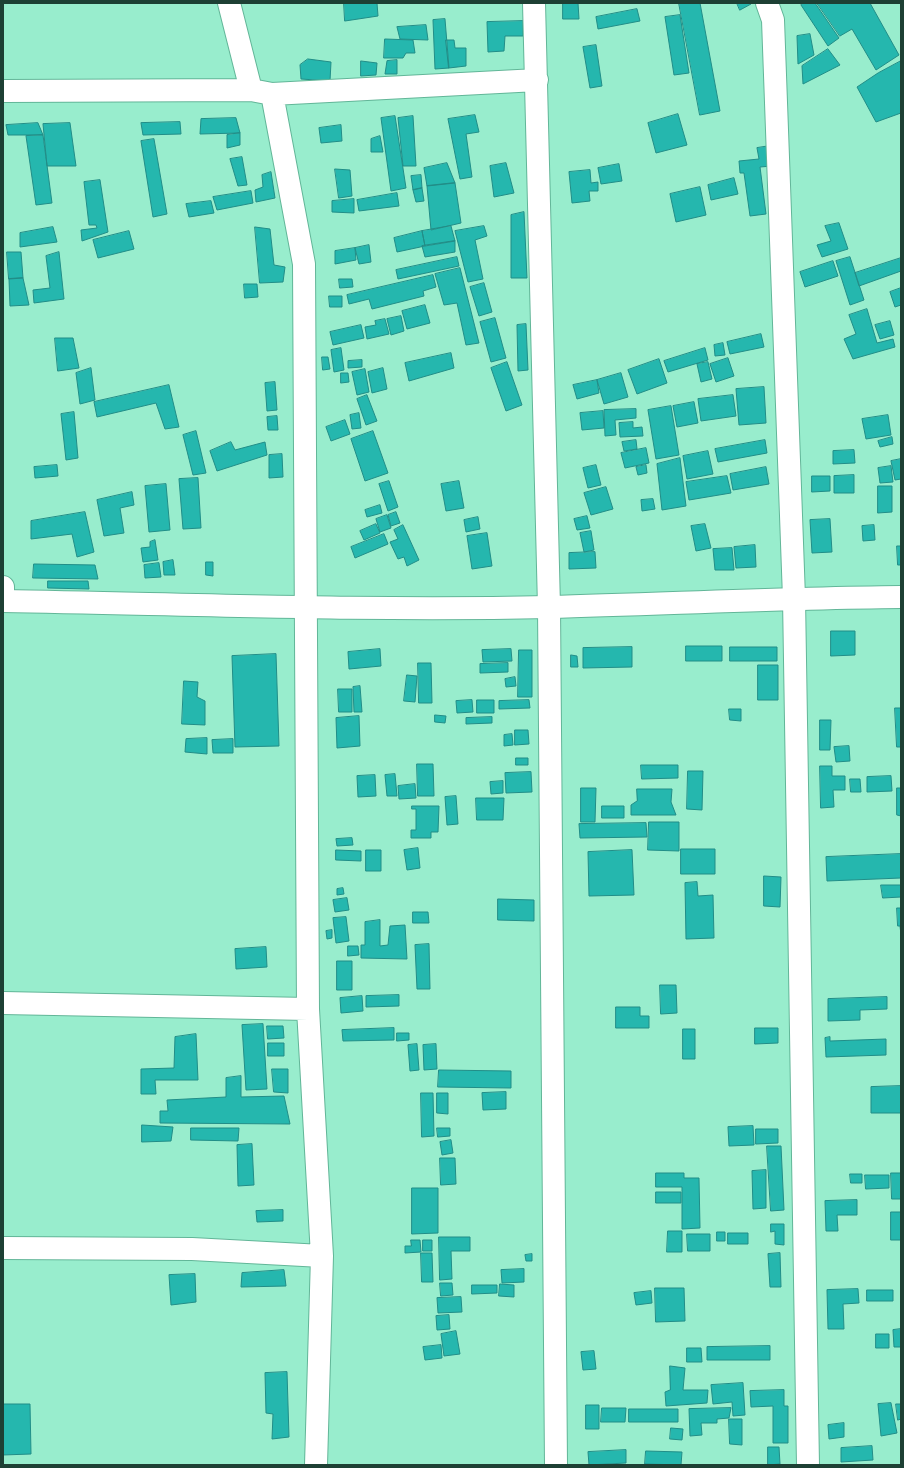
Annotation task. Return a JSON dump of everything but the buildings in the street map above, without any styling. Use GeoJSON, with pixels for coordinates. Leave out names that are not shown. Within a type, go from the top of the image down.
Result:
{"type":"FeatureCollection","features":[{"type":"Feature","properties":{"kind":"street"},"geometry":{"type":"LineString","coordinates":[[229,3],[251,90]]}},
{"type":"Feature","properties":{"kind":"street"},"geometry":{"type":"LineString","coordinates":[[534,3],[549,607],[556,1465]]}},
{"type":"Feature","properties":{"kind":"street"},"geometry":{"type":"LineString","coordinates":[[767,3],[773,20],[794,598],[808,1465]]}},
{"type":"Feature","properties":{"kind":"street"},"geometry":{"type":"LineString","coordinates":[[3,91],[251,90],[272,94],[537,80]]}},
{"type":"Feature","properties":{"kind":"street"},"geometry":{"type":"LineString","coordinates":[[272,94],[304,264],[308,1009],[322,1256],[316,1465]]}},
{"type":"Feature","properties":{"kind":"street"},"geometry":{"type":"LineString","coordinates":[[3,586],[3,601],[305,608],[549,607],[794,598],[901,597]]}},
{"type":"Feature","properties":{"kind":"street"},"geometry":{"type":"LineString","coordinates":[[3,1003],[308,1009]]}},
{"type":"Feature","properties":{"kind":"street"},"geometry":{"type":"LineString","coordinates":[[3,1248],[192,1249],[322,1256]]}}]}
